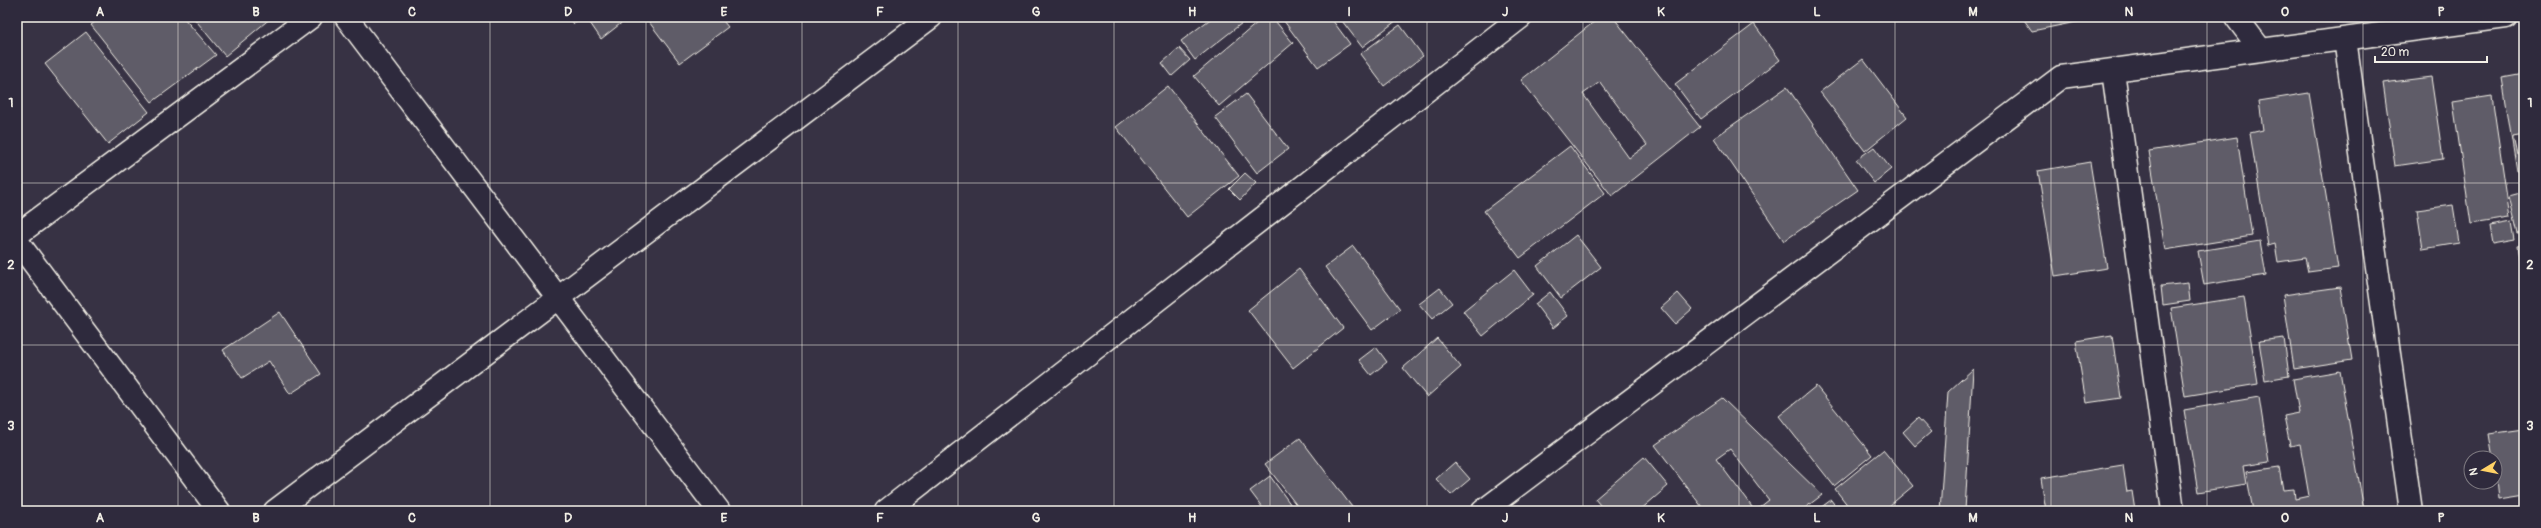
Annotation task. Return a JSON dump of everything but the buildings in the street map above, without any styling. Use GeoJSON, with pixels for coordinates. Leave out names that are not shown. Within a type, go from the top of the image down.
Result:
{"type":"FeatureCollection","features":[{"type":"Feature","properties":{"kind":"street"},"geometry":{"type":"LineString","coordinates":[[17,235],[311,17]]}},
{"type":"Feature","properties":{"kind":"street"},"geometry":{"type":"LineString","coordinates":[[346,17],[719,511]]}},
{"type":"Feature","properties":{"kind":"street"},"geometry":{"type":"LineString","coordinates":[[275,511],[931,17]]}},
{"type":"Feature","properties":{"kind":"street"},"geometry":{"type":"LineString","coordinates":[[886,511],[1521,17]]}},
{"type":"Feature","properties":{"kind":"street"},"geometry":{"type":"LineString","coordinates":[[2236,17],[2261,50]]}},
{"type":"Feature","properties":{"kind":"street"},"geometry":{"type":"LineString","coordinates":[[1483,511],[2061,77],[2506,17]]}},
{"type":"Feature","properties":{"kind":"street"},"geometry":{"type":"LineString","coordinates":[[2345,39],[2411,511]]}},
{"type":"Feature","properties":{"kind":"street"},"geometry":{"type":"LineString","coordinates":[[2113,71],[2173,511]]}},
{"type":"Feature","properties":{"kind":"street"},"geometry":{"type":"LineString","coordinates":[[17,241],[219,511]]}}]}
